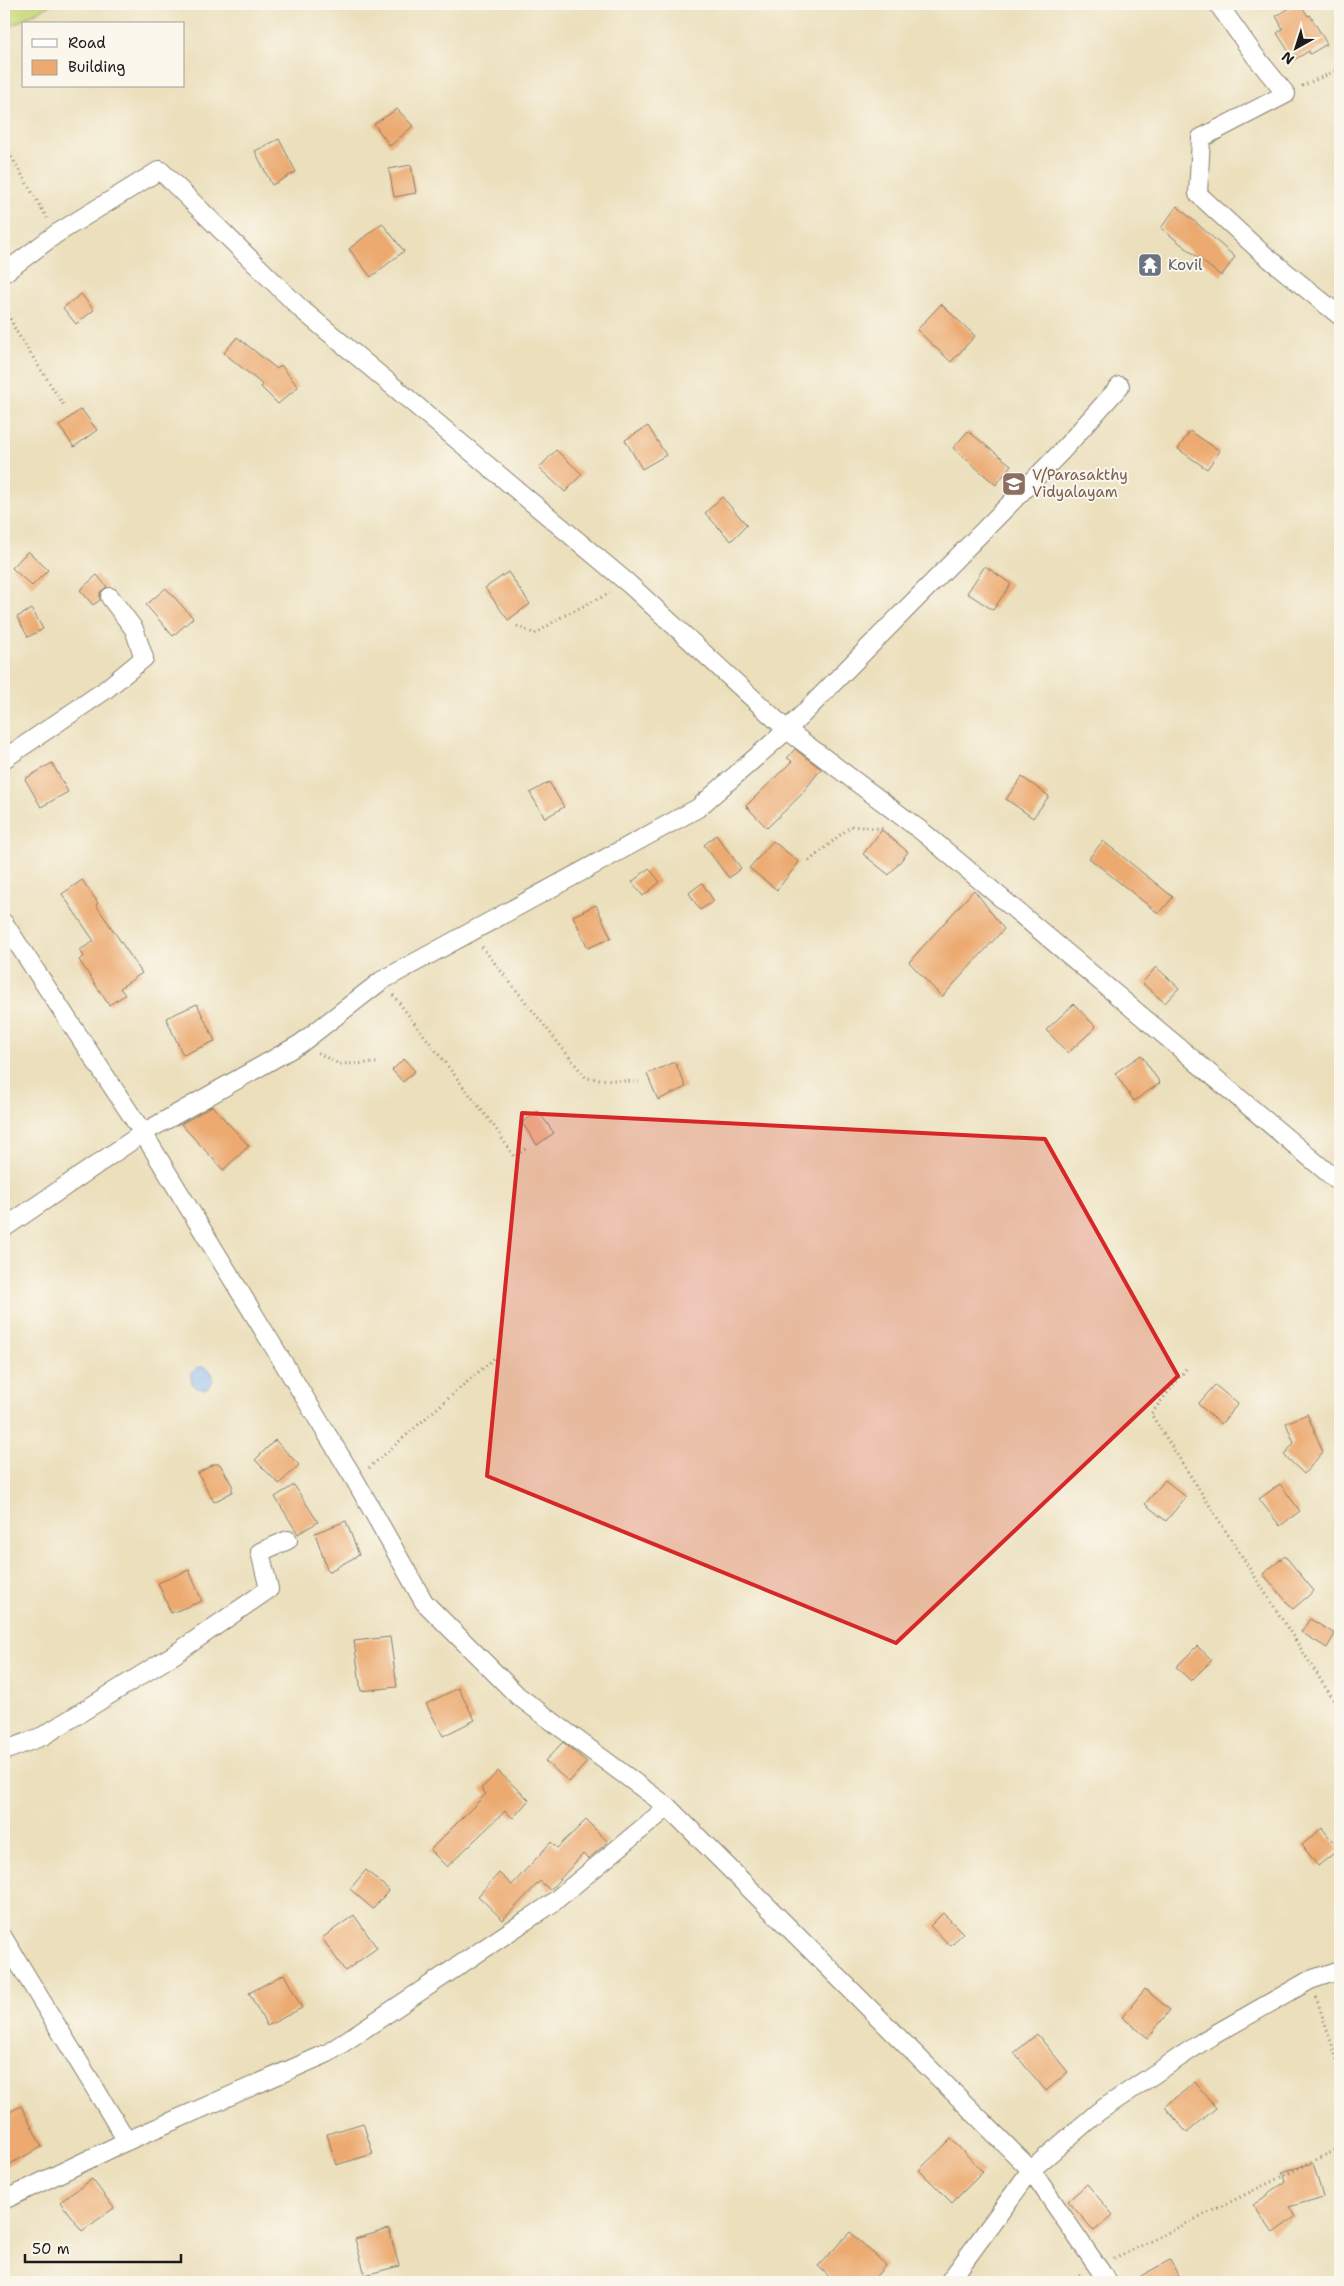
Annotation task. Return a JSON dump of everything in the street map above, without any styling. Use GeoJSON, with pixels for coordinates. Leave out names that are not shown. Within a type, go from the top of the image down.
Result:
{"type":"FeatureCollection","features":[{"type":"Feature","properties":{"kind":"street"},"geometry":{"type":"LineString","coordinates":[[1218,4],[1255,56],[1286,94],[1201,138],[1198,194],[1261,252],[1340,316]]}},
{"type":"Feature","properties":{"kind":"street"},"geometry":{"type":"LineString","coordinates":[[4,273],[56,234],[160,170],[301,309],[629,584],[787,730],[924,834],[1340,1184]]}},
{"type":"Feature","properties":{"kind":"street"},"geometry":{"type":"LineString","coordinates":[[4,1228],[143,1133],[300,1044],[382,981],[698,808],[787,730],[1060,453],[1120,386]]}},
{"type":"Feature","properties":{"kind":"street"},"geometry":{"type":"LineString","coordinates":[[4,759],[104,690],[144,658],[134,629],[110,597]]}},
{"type":"Feature","properties":{"kind":"street"},"geometry":{"type":"LineString","coordinates":[[4,923],[143,1133],[356,1480],[424,1602],[518,1696],[668,1807],[1031,2170],[1108,2282]]}},
{"type":"Feature","properties":{"kind":"street"},"geometry":{"type":"LineString","coordinates":[[4,1751],[43,1736],[175,1654],[269,1589],[260,1552],[288,1540]]}},
{"type":"Feature","properties":{"kind":"street"},"geometry":{"type":"LineString","coordinates":[[4,2200],[127,2141],[328,2053],[550,1904],[668,1807]]}},
{"type":"Feature","properties":{"kind":"street"},"geometry":{"type":"LineString","coordinates":[[4,1939],[127,2141]]}},
{"type":"Feature","properties":{"kind":"street"},"geometry":{"type":"LineString","coordinates":[[949,2282],[1031,2170],[1098,2112],[1205,2040],[1310,1980],[1340,1970]]}},
{"type":"Feature","properties":{"kind":"path"},"geometry":{"type":"LineString","coordinates":[[1286,94],[1340,69]]}},
{"type":"Feature","properties":{"kind":"path"},"geometry":{"type":"LineString","coordinates":[[4,144],[56,234]]}},
{"type":"Feature","properties":{"kind":"path"},"geometry":{"type":"LineString","coordinates":[[4,305],[16,331],[65,407]]}},
{"type":"Feature","properties":{"kind":"path"},"geometry":{"type":"LineString","coordinates":[[517,626],[535,634],[563,616],[629,584]]}},
{"type":"Feature","properties":{"kind":"path"},"geometry":{"type":"LineString","coordinates":[[809,862],[851,826],[888,830]]}},
{"type":"Feature","properties":{"kind":"path"},"geometry":{"type":"LineString","coordinates":[[471,932],[586,1078],[639,1082]]}},
{"type":"Feature","properties":{"kind":"path"},"geometry":{"type":"LineString","coordinates":[[382,981],[496,1129],[514,1157],[526,1148]]}},
{"type":"Feature","properties":{"kind":"path"},"geometry":{"type":"LineString","coordinates":[[300,1044],[339,1064],[379,1064]]}},
{"type":"Feature","properties":{"kind":"path"},"geometry":{"type":"LineString","coordinates":[[356,1480],[499,1354]]}},
{"type":"Feature","properties":{"kind":"path"},"geometry":{"type":"LineString","coordinates":[[1186,1368],[1151,1414],[1340,1710]]}},
{"type":"Feature","properties":{"kind":"path"},"geometry":{"type":"LineString","coordinates":[[1310,1980],[1340,2069]]}},
{"type":"Feature","properties":{"kind":"path"},"geometry":{"type":"LineString","coordinates":[[1110,2261],[1340,2148]]}},
{"type":"Feature","properties":{"kind":"path"},"geometry":{"type":"LineString","coordinates":[[1066,2282],[1083,2274]]}},
{"type":"Feature","properties":{"kind":"highlighted area"},"geometry":{"type":"Polygon","coordinates":[[[522,1113],[1045,1139],[1178,1376],[896,1643],[487,1476],[522,1113]]]}},
{"type":"Feature","properties":{"kind":"green space"},"geometry":{"type":"Polygon","coordinates":[[[4,4],[52,4],[4,30],[4,4]]]}},
{"type":"Feature","properties":{"kind":"water"},"geometry":{"type":"Polygon","coordinates":[[[202,1367],[210,1370],[213,1378],[210,1386],[202,1389],[194,1386],[191,1378],[194,1370],[202,1367]]]}},
{"type":"Feature","properties":{"kind":"building"},"geometry":{"type":"Polygon","coordinates":[[[1300,4],[1308,16],[1310,15],[1327,44],[1310,54],[1309,51],[1294,60],[1277,33],[1283,29],[1276,16],[1300,4]]]}},
{"type":"Feature","properties":{"kind":"building"},"geometry":{"type":"Polygon","coordinates":[[[397,109],[413,126],[390,146],[374,124],[397,109]]]}},
{"type":"Feature","properties":{"kind":"building"},"geometry":{"type":"Polygon","coordinates":[[[279,139],[296,172],[272,185],[255,151],[279,139]]]}},
{"type":"Feature","properties":{"kind":"building"},"geometry":{"type":"Polygon","coordinates":[[[411,165],[416,193],[394,197],[389,169],[411,165]]]}},
{"type":"Feature","properties":{"kind":"building"},"geometry":{"type":"Polygon","coordinates":[[[1177,206],[1235,257],[1221,276],[1161,228],[1177,206]]]}},
{"type":"Feature","properties":{"kind":"building"},"geometry":{"type":"Polygon","coordinates":[[[382,223],[404,251],[371,277],[349,249],[382,223]]]}},
{"type":"Feature","properties":{"kind":"building"},"geometry":{"type":"Polygon","coordinates":[[[81,294],[94,310],[76,324],[63,308],[81,294]]]}},
{"type":"Feature","properties":{"kind":"building"},"geometry":{"type":"Polygon","coordinates":[[[941,304],[975,336],[951,362],[917,330],[941,304]]]}},
{"type":"Feature","properties":{"kind":"building"},"geometry":{"type":"Polygon","coordinates":[[[237,337],[277,369],[281,365],[298,387],[278,404],[261,387],[263,385],[224,353],[237,337]]]}},
{"type":"Feature","properties":{"kind":"building"},"geometry":{"type":"Polygon","coordinates":[[[81,409],[97,430],[74,447],[59,426],[81,409]]]}},
{"type":"Feature","properties":{"kind":"building"},"geometry":{"type":"Polygon","coordinates":[[[648,426],[666,455],[642,469],[625,440],[648,426]]]}},
{"type":"Feature","properties":{"kind":"building"},"geometry":{"type":"Polygon","coordinates":[[[968,431],[1011,465],[996,485],[953,448],[968,431]]]}},
{"type":"Feature","properties":{"kind":"building"},"geometry":{"type":"Polygon","coordinates":[[[1190,431],[1220,451],[1207,469],[1178,449],[1190,431]]]}},
{"type":"Feature","properties":{"kind":"building"},"geometry":{"type":"Polygon","coordinates":[[[556,450],[582,474],[565,492],[539,468],[556,450]]]}},
{"type":"Feature","properties":{"kind":"building"},"geometry":{"type":"Polygon","coordinates":[[[722,497],[747,525],[731,541],[705,513],[722,497]]]}},
{"type":"Feature","properties":{"kind":"building"},"geometry":{"type":"Polygon","coordinates":[[[28,551],[48,570],[32,586],[12,568],[28,551]]]}},
{"type":"Feature","properties":{"kind":"building"},"geometry":{"type":"Polygon","coordinates":[[[985,566],[1011,584],[993,610],[967,593],[985,566]]]}},
{"type":"Feature","properties":{"kind":"building"},"geometry":{"type":"Polygon","coordinates":[[[508,572],[530,604],[508,620],[485,588],[508,572]]]}},
{"type":"Feature","properties":{"kind":"building"},"geometry":{"type":"Polygon","coordinates":[[[97,575],[107,587],[100,592],[100,600],[93,605],[80,590],[97,575]]]}},
{"type":"Feature","properties":{"kind":"building"},"geometry":{"type":"Polygon","coordinates":[[[166,588],[193,618],[173,636],[146,605],[166,588]]]}},
{"type":"Feature","properties":{"kind":"building"},"geometry":{"type":"Polygon","coordinates":[[[32,609],[43,629],[28,637],[17,617],[32,609]]]}},
{"type":"Feature","properties":{"kind":"building"},"geometry":{"type":"Polygon","coordinates":[[[795,749],[821,769],[800,796],[767,828],[746,806],[792,761],[787,758],[795,749]]]}},
{"type":"Feature","properties":{"kind":"building"},"geometry":{"type":"Polygon","coordinates":[[[52,763],[68,792],[41,807],[25,779],[52,763]]]}},
{"type":"Feature","properties":{"kind":"building"},"geometry":{"type":"Polygon","coordinates":[[[1022,777],[1049,796],[1033,818],[1006,799],[1022,777]]]}},
{"type":"Feature","properties":{"kind":"building"},"geometry":{"type":"Polygon","coordinates":[[[549,782],[564,807],[545,818],[530,793],[549,782]]]}},
{"type":"Feature","properties":{"kind":"building"},"geometry":{"type":"Polygon","coordinates":[[[882,830],[908,852],[889,875],[863,854],[882,830]]]}},
{"type":"Feature","properties":{"kind":"building"},"geometry":{"type":"Polygon","coordinates":[[[716,835],[741,868],[729,878],[704,845],[716,835]]]}},
{"type":"Feature","properties":{"kind":"building"},"geometry":{"type":"Polygon","coordinates":[[[773,841],[799,862],[777,890],[749,868],[773,841]]]}},
{"type":"Feature","properties":{"kind":"building"},"geometry":{"type":"Polygon","coordinates":[[[1103,841],[1173,897],[1159,914],[1089,858],[1103,841]]]}},
{"type":"Feature","properties":{"kind":"building"},"geometry":{"type":"Polygon","coordinates":[[[649,868],[660,882],[643,896],[632,882],[649,868]]]}},
{"type":"Feature","properties":{"kind":"building"},"geometry":{"type":"Polygon","coordinates":[[[82,880],[98,903],[96,905],[142,973],[120,988],[125,995],[109,1005],[79,960],[84,956],[80,950],[94,941],[62,894],[82,880]]]}},
{"type":"Feature","properties":{"kind":"building"},"geometry":{"type":"Polygon","coordinates":[[[702,883],[714,901],[700,910],[689,893],[702,883]]]}},
{"type":"Feature","properties":{"kind":"building"},"geometry":{"type":"Polygon","coordinates":[[[974,890],[1004,929],[942,997],[909,962],[974,890]]]}},
{"type":"Feature","properties":{"kind":"building"},"geometry":{"type":"Polygon","coordinates":[[[596,905],[611,938],[588,948],[573,916],[596,905]]]}},
{"type":"Feature","properties":{"kind":"building"},"geometry":{"type":"Polygon","coordinates":[[[1156,967],[1179,988],[1165,1003],[1142,983],[1156,967]]]}},
{"type":"Feature","properties":{"kind":"building"},"geometry":{"type":"Polygon","coordinates":[[[197,1004],[215,1041],[183,1055],[166,1018],[197,1004]]]}},
{"type":"Feature","properties":{"kind":"building"},"geometry":{"type":"Polygon","coordinates":[[[1074,1004],[1096,1027],[1068,1053],[1046,1030],[1074,1004]]]}},
{"type":"Feature","properties":{"kind":"building"},"geometry":{"type":"Polygon","coordinates":[[[1141,1055],[1160,1083],[1134,1101],[1115,1073],[1141,1055]]]}},
{"type":"Feature","properties":{"kind":"building"},"geometry":{"type":"Polygon","coordinates":[[[404,1059],[415,1071],[403,1082],[392,1070],[404,1059]]]}},
{"type":"Feature","properties":{"kind":"building"},"geometry":{"type":"Polygon","coordinates":[[[675,1062],[686,1087],[658,1100],[647,1074],[675,1062]]]}},
{"type":"Feature","properties":{"kind":"building"},"geometry":{"type":"Polygon","coordinates":[[[212,1106],[249,1146],[223,1170],[181,1124],[212,1106]]]}},
{"type":"Feature","properties":{"kind":"building"},"geometry":{"type":"Polygon","coordinates":[[[538,1111],[554,1133],[537,1145],[522,1123],[538,1111]]]}},
{"type":"Feature","properties":{"kind":"building"},"geometry":{"type":"Polygon","coordinates":[[[1215,1385],[1238,1404],[1221,1424],[1198,1404],[1215,1385]]]}},
{"type":"Feature","properties":{"kind":"building"},"geometry":{"type":"Polygon","coordinates":[[[1307,1414],[1323,1452],[1304,1474],[1284,1455],[1294,1443],[1286,1423],[1307,1414]]]}},
{"type":"Feature","properties":{"kind":"building"},"geometry":{"type":"Polygon","coordinates":[[[275,1440],[299,1465],[279,1484],[255,1460],[275,1440]]]}},
{"type":"Feature","properties":{"kind":"building"},"geometry":{"type":"Polygon","coordinates":[[[214,1464],[220,1464],[232,1485],[232,1492],[214,1502],[198,1473],[214,1464]]]}},
{"type":"Feature","properties":{"kind":"building"},"geometry":{"type":"Polygon","coordinates":[[[1165,1480],[1186,1497],[1166,1521],[1145,1504],[1165,1480]]]}},
{"type":"Feature","properties":{"kind":"building"},"geometry":{"type":"Polygon","coordinates":[[[1280,1484],[1300,1511],[1280,1526],[1259,1499],[1280,1484]]]}},
{"type":"Feature","properties":{"kind":"building"},"geometry":{"type":"Polygon","coordinates":[[[294,1485],[318,1522],[298,1534],[275,1497],[294,1485]]]}},
{"type":"Feature","properties":{"kind":"building"},"geometry":{"type":"Polygon","coordinates":[[[346,1521],[359,1555],[328,1572],[315,1533],[346,1521]]]}},
{"type":"Feature","properties":{"kind":"building"},"geometry":{"type":"Polygon","coordinates":[[[1285,1556],[1314,1591],[1293,1609],[1263,1574],[1285,1556]]]}},
{"type":"Feature","properties":{"kind":"building"},"geometry":{"type":"Polygon","coordinates":[[[189,1570],[202,1601],[171,1613],[158,1583],[189,1570]]]}},
{"type":"Feature","properties":{"kind":"building"},"geometry":{"type":"Polygon","coordinates":[[[1310,1619],[1335,1634],[1327,1648],[1301,1632],[1310,1619]]]}},
{"type":"Feature","properties":{"kind":"building"},"geometry":{"type":"Polygon","coordinates":[[[390,1637],[397,1687],[361,1691],[354,1641],[390,1637]]]}},
{"type":"Feature","properties":{"kind":"building"},"geometry":{"type":"Polygon","coordinates":[[[1197,1646],[1212,1660],[1191,1681],[1176,1667],[1197,1646]]]}},
{"type":"Feature","properties":{"kind":"building"},"geometry":{"type":"Polygon","coordinates":[[[458,1688],[475,1720],[443,1736],[426,1704],[458,1688]]]}},
{"type":"Feature","properties":{"kind":"building"},"geometry":{"type":"Polygon","coordinates":[[[563,1742],[587,1762],[569,1782],[545,1761],[563,1742]]]}},
{"type":"Feature","properties":{"kind":"building"},"geometry":{"type":"Polygon","coordinates":[[[498,1771],[529,1800],[513,1818],[505,1811],[447,1867],[430,1850],[486,1794],[481,1789],[498,1771]]]}},
{"type":"Feature","properties":{"kind":"building"},"geometry":{"type":"Polygon","coordinates":[[[586,1820],[608,1842],[588,1859],[583,1854],[550,1890],[540,1881],[503,1920],[478,1896],[499,1873],[512,1885],[551,1842],[557,1848],[586,1820]]]}},
{"type":"Feature","properties":{"kind":"building"},"geometry":{"type":"Polygon","coordinates":[[[1322,1828],[1339,1849],[1318,1866],[1302,1845],[1322,1828]]]}},
{"type":"Feature","properties":{"kind":"building"},"geometry":{"type":"Polygon","coordinates":[[[366,1870],[389,1890],[373,1909],[350,1889],[366,1870]]]}},
{"type":"Feature","properties":{"kind":"building"},"geometry":{"type":"Polygon","coordinates":[[[943,1913],[963,1933],[951,1946],[930,1926],[943,1913]]]}},
{"type":"Feature","properties":{"kind":"building"},"geometry":{"type":"Polygon","coordinates":[[[354,1915],[377,1948],[345,1971],[322,1938],[354,1915]]]}},
{"type":"Feature","properties":{"kind":"building"},"geometry":{"type":"Polygon","coordinates":[[[284,1974],[302,2008],[267,2026],[249,1993],[284,1974]]]}},
{"type":"Feature","properties":{"kind":"building"},"geometry":{"type":"Polygon","coordinates":[[[1145,1989],[1170,2010],[1148,2038],[1122,2017],[1145,1989]]]}},
{"type":"Feature","properties":{"kind":"building"},"geometry":{"type":"Polygon","coordinates":[[[1037,2034],[1068,2072],[1046,2091],[1014,2053],[1037,2034]]]}},
{"type":"Feature","properties":{"kind":"building"},"geometry":{"type":"Polygon","coordinates":[[[1195,2082],[1216,2108],[1187,2133],[1165,2107],[1195,2082]]]}},
{"type":"Feature","properties":{"kind":"building"},"geometry":{"type":"Polygon","coordinates":[[[21,2106],[42,2147],[4,2167],[4,2115],[21,2106]]]}},
{"type":"Feature","properties":{"kind":"building"},"geometry":{"type":"Polygon","coordinates":[[[363,2123],[373,2154],[336,2165],[327,2134],[363,2123]]]}},
{"type":"Feature","properties":{"kind":"building"},"geometry":{"type":"Polygon","coordinates":[[[951,2139],[983,2172],[952,2203],[919,2170],[951,2139]]]}},
{"type":"Feature","properties":{"kind":"building"},"geometry":{"type":"Polygon","coordinates":[[[1313,2163],[1323,2197],[1289,2207],[1295,2217],[1273,2233],[1253,2205],[1285,2182],[1282,2172],[1313,2163]]]}},
{"type":"Feature","properties":{"kind":"building"},"geometry":{"type":"Polygon","coordinates":[[[92,2179],[114,2208],[82,2231],[60,2202],[92,2179]]]}},
{"type":"Feature","properties":{"kind":"building"},"geometry":{"type":"Polygon","coordinates":[[[1087,2184],[1113,2215],[1094,2231],[1068,2201],[1087,2184]]]}},
{"type":"Feature","properties":{"kind":"building"},"geometry":{"type":"Polygon","coordinates":[[[389,2229],[399,2266],[365,2275],[355,2239],[389,2229]]]}},
{"type":"Feature","properties":{"kind":"building"},"geometry":{"type":"Polygon","coordinates":[[[850,2232],[886,2265],[871,2282],[835,2282],[818,2266],[850,2232]]]}},
{"type":"Feature","properties":{"kind":"building"},"geometry":{"type":"Polygon","coordinates":[[[1170,2260],[1182,2282],[1130,2282],[1170,2260]]]}},
{"type":"Feature","properties":{"kind":"place","name":"Kovil"},"geometry":{"type":"Point","coordinates":[1150,265]}},
{"type":"Feature","properties":{"kind":"place","name":"V/Parasakthy Vidyalayam"},"geometry":{"type":"Point","coordinates":[1014,484]}}]}
